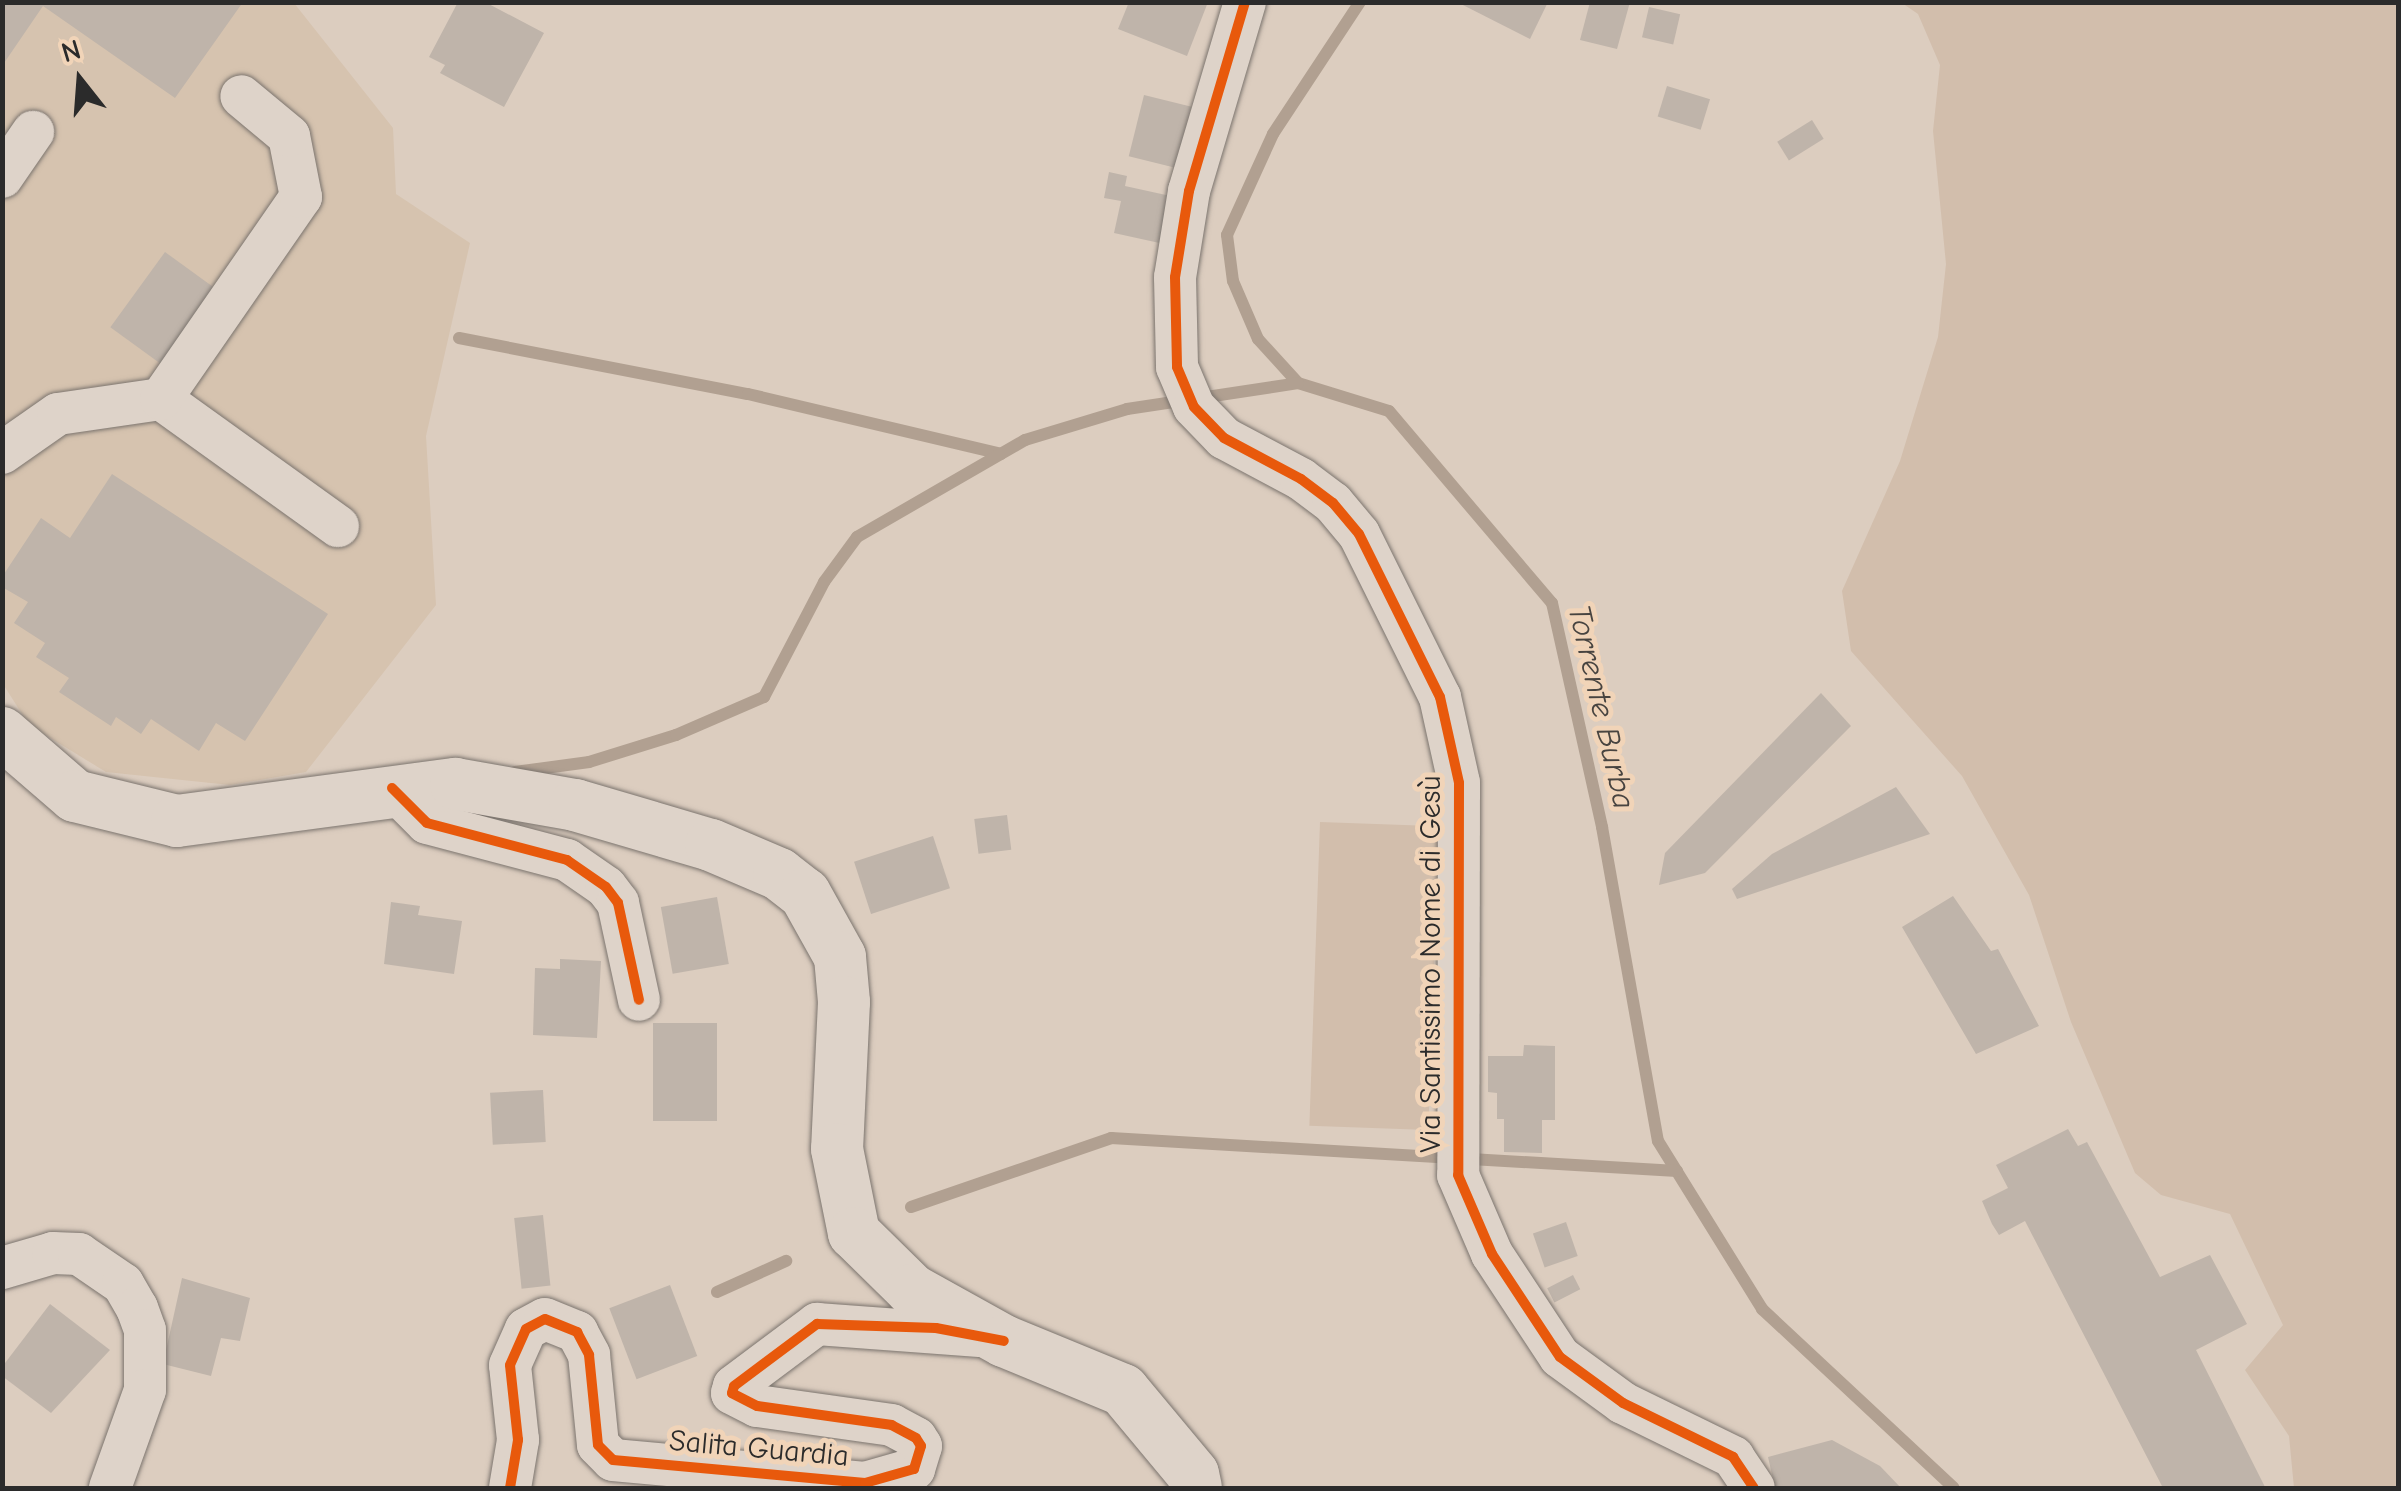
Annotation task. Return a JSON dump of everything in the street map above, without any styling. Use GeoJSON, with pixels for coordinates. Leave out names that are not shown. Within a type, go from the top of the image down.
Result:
{"type":"FeatureCollection","features":[{"type":"Feature","properties":{"kind":"main road"},"geometry":{"type":"LineString","coordinates":[[2,733],[75,796],[177,822],[392,788],[456,784],[575,805],[711,845],[780,874],[805,894],[840,956],[844,1002],[837,1149],[854,1233],[912,1290],[1004,1341],[1123,1390],[1193,1474],[1196,1488]]}},
{"type":"Feature","properties":{"kind":"street","name":"Via Santissimo Nome di Gesù"},"geometry":{"type":"LineString","coordinates":[[1246,2],[1188,191],[1175,277],[1177,367],[1194,407],[1224,438],[1301,479],[1333,502],[1359,534],[1440,697],[1459,783],[1458,1175],[1492,1254],[1560,1357],[1623,1403],[1733,1457],[1754,1488]]}},
{"type":"Feature","properties":{"kind":"street"},"geometry":{"type":"LineString","coordinates":[[162,399],[301,197],[289,136],[240,96]]}},
{"type":"Feature","properties":{"kind":"street"},"geometry":{"type":"LineString","coordinates":[[2,177],[33,132]]}},
{"type":"Feature","properties":{"kind":"street"},"geometry":{"type":"LineString","coordinates":[[2,453],[58,414],[162,399],[338,526]]}},
{"type":"Feature","properties":{"kind":"street"},"geometry":{"type":"LineString","coordinates":[[392,788],[428,822],[567,860],[606,887],[621,914],[639,1000]]}},
{"type":"Feature","properties":{"kind":"street"},"geometry":{"type":"LineString","coordinates":[[2,1268],[54,1253],[79,1254],[123,1284],[138,1308],[145,1330],[146,1390],[110,1488]]}},
{"type":"Feature","properties":{"kind":"street","name":"Salita Guardia"},"geometry":{"type":"LineString","coordinates":[[510,1488],[518,1426],[510,1364],[526,1328],[545,1319],[577,1332],[589,1355],[598,1445],[613,1460],[865,1483],[914,1469],[920,1458],[916,1438],[892,1425],[757,1406],[732,1394],[734,1386],[817,1324],[936,1328],[1004,1341]]}},
{"type":"Feature","properties":{"kind":"shaded area"},"geometry":{"type":"Polygon","coordinates":[[[2,3],[294,3],[393,128],[396,194],[470,243],[426,436],[436,605],[306,772],[230,785],[106,772],[29,725],[3,684],[2,3]]]}},
{"type":"Feature","properties":{"kind":"shaded area"},"geometry":{"type":"Polygon","coordinates":[[[1902,3],[2398,3],[2398,1488],[2294,1488],[2289,1436],[2245,1370],[2283,1325],[2230,1214],[2161,1195],[2135,1173],[2071,1022],[2029,895],[1962,776],[1851,651],[1842,591],[1900,461],[1938,337],[1946,264],[1933,131],[1940,65],[1918,14],[1902,3]]]}},
{"type":"Feature","properties":{"kind":"shaded area"},"geometry":{"type":"Polygon","coordinates":[[[1320,822],[1439,826],[1428,1130],[1309,1126],[1320,822]]]}},
{"type":"Feature","properties":{"kind":"building"},"geometry":{"type":"Polygon","coordinates":[[[2,2],[243,2],[175,98],[43,6],[2,66],[2,2]]]}},
{"type":"Feature","properties":{"kind":"building"},"geometry":{"type":"Polygon","coordinates":[[[458,2],[485,2],[544,33],[504,107],[440,73],[445,65],[429,57],[458,2]]]}},
{"type":"Feature","properties":{"kind":"building"},"geometry":{"type":"Polygon","coordinates":[[[1129,2],[1208,2],[1187,56],[1118,29],[1129,2]]]}},
{"type":"Feature","properties":{"kind":"building"},"geometry":{"type":"Polygon","coordinates":[[[1457,2],[1548,2],[1530,39],[1457,2]]]}},
{"type":"Feature","properties":{"kind":"building"},"geometry":{"type":"Polygon","coordinates":[[[1590,2],[1630,2],[1617,49],[1580,40],[1590,2]]]}},
{"type":"Feature","properties":{"kind":"building"},"geometry":{"type":"Polygon","coordinates":[[[1649,7],[1680,14],[1673,44],[1642,37],[1649,7]]]}},
{"type":"Feature","properties":{"kind":"building"},"geometry":{"type":"Polygon","coordinates":[[[1667,86],[1710,99],[1701,130],[1658,117],[1667,86]]]}},
{"type":"Feature","properties":{"kind":"building"},"geometry":{"type":"Polygon","coordinates":[[[1144,95],[1192,107],[1176,168],[1129,156],[1144,95]]]}},
{"type":"Feature","properties":{"kind":"building"},"geometry":{"type":"Polygon","coordinates":[[[1812,120],[1824,139],[1789,160],[1777,142],[1812,120]]]}},
{"type":"Feature","properties":{"kind":"building"},"geometry":{"type":"Polygon","coordinates":[[[1109,172],[1127,176],[1125,186],[1175,197],[1164,244],[1114,233],[1121,201],[1104,198],[1109,172]]]}},
{"type":"Feature","properties":{"kind":"building"},"geometry":{"type":"Polygon","coordinates":[[[165,252],[221,293],[166,368],[110,327],[165,252]]]}},
{"type":"Feature","properties":{"kind":"building"},"geometry":{"type":"Polygon","coordinates":[[[112,474],[328,614],[245,741],[216,723],[199,751],[151,719],[141,734],[116,717],[111,726],[59,692],[69,678],[36,657],[45,643],[14,623],[28,602],[2,587],[2,577],[41,518],[70,538],[112,474]]]}},
{"type":"Feature","properties":{"kind":"building"},"geometry":{"type":"Polygon","coordinates":[[[1821,693],[1851,726],[1705,873],[1659,885],[1665,853],[1821,693]]]}},
{"type":"Feature","properties":{"kind":"building"},"geometry":{"type":"Polygon","coordinates":[[[1896,787],[1930,834],[1737,899],[1732,889],[1772,854],[1896,787]]]}},
{"type":"Feature","properties":{"kind":"building"},"geometry":{"type":"Polygon","coordinates":[[[1007,815],[1011,850],[979,854],[974,819],[1007,815]]]}},
{"type":"Feature","properties":{"kind":"building"},"geometry":{"type":"Polygon","coordinates":[[[933,836],[950,888],[871,914],[854,862],[933,836]]]}},
{"type":"Feature","properties":{"kind":"building"},"geometry":{"type":"Polygon","coordinates":[[[1953,896],[1991,951],[1998,949],[2039,1026],[1976,1054],[1902,927],[1953,896]]]}},
{"type":"Feature","properties":{"kind":"building"},"geometry":{"type":"Polygon","coordinates":[[[717,897],[729,964],[673,974],[661,907],[717,897]]]}},
{"type":"Feature","properties":{"kind":"building"},"geometry":{"type":"Polygon","coordinates":[[[391,902],[420,906],[418,915],[462,921],[454,974],[384,964],[391,902]]]}},
{"type":"Feature","properties":{"kind":"building"},"geometry":{"type":"Polygon","coordinates":[[[560,959],[601,961],[597,1038],[533,1035],[535,968],[560,969],[560,959]]]}},
{"type":"Feature","properties":{"kind":"building"},"geometry":{"type":"Polygon","coordinates":[[[653,1023],[717,1023],[717,1121],[653,1121],[653,1023]]]}},
{"type":"Feature","properties":{"kind":"building"},"geometry":{"type":"Polygon","coordinates":[[[1524,1045],[1555,1046],[1555,1120],[1542,1120],[1542,1153],[1504,1152],[1504,1119],[1497,1119],[1497,1093],[1488,1092],[1488,1056],[1523,1056],[1524,1045]]]}},
{"type":"Feature","properties":{"kind":"building"},"geometry":{"type":"Polygon","coordinates":[[[543,1090],[546,1142],[493,1145],[490,1093],[543,1090]]]}},
{"type":"Feature","properties":{"kind":"building"},"geometry":{"type":"Polygon","coordinates":[[[2068,1129],[2078,1146],[2087,1142],[2160,1277],[2210,1255],[2247,1324],[2196,1350],[2265,1487],[2163,1488],[2025,1221],[1999,1235],[1992,1224],[1982,1201],[2008,1188],[1996,1165],[2068,1129]]]}},
{"type":"Feature","properties":{"kind":"building"},"geometry":{"type":"Polygon","coordinates":[[[543,1215],[550,1286],[522,1289],[514,1218],[543,1215]]]}},
{"type":"Feature","properties":{"kind":"building"},"geometry":{"type":"Polygon","coordinates":[[[1566,1222],[1578,1256],[1545,1267],[1533,1233],[1566,1222]]]}},
{"type":"Feature","properties":{"kind":"building"},"geometry":{"type":"Polygon","coordinates":[[[1573,1275],[1580,1289],[1554,1302],[1547,1288],[1573,1275]]]}},
{"type":"Feature","properties":{"kind":"building"},"geometry":{"type":"Polygon","coordinates":[[[182,1278],[250,1298],[240,1341],[221,1338],[211,1376],[163,1364],[182,1278]]]}},
{"type":"Feature","properties":{"kind":"building"},"geometry":{"type":"Polygon","coordinates":[[[670,1285],[697,1356],[637,1379],[609,1308],[670,1285]]]}},
{"type":"Feature","properties":{"kind":"building"},"geometry":{"type":"Polygon","coordinates":[[[50,1304],[110,1350],[51,1413],[2,1376],[2,1367],[50,1304]]]}},
{"type":"Feature","properties":{"kind":"building"},"geometry":{"type":"Polygon","coordinates":[[[1832,1440],[1880,1466],[1901,1488],[1775,1488],[1768,1457],[1832,1440]]]}},
{"type":"Feature","properties":{"kind":"waterway","name":"Torrente Burba"},"geometry":{"type":"LineString","coordinates":[[1360,2],[1273,134],[1227,235],[1233,281],[1258,339],[1298,383],[1389,411],[1552,603],[1602,827],[1658,1141],[1762,1309],[1954,1488]]}},
{"type":"Feature","properties":{"kind":"waterway"},"geometry":{"type":"LineString","coordinates":[[459,338],[748,394],[1001,454]]}},
{"type":"Feature","properties":{"kind":"waterway"},"geometry":{"type":"LineString","coordinates":[[515,772],[589,762],[676,735],[764,697],[824,582],[857,537],[1025,440],[1127,409],[1298,383]]}},
{"type":"Feature","properties":{"kind":"waterway"},"geometry":{"type":"LineString","coordinates":[[911,1207],[1111,1138],[1677,1171]]}},
{"type":"Feature","properties":{"kind":"waterway"},"geometry":{"type":"LineString","coordinates":[[717,1292],[786,1261]]}},
{"type":"Feature","properties":{"kind":"cycle path"},"geometry":{"type":"LineString","coordinates":[[1245,2],[1189,191],[1175,277],[1177,367],[1194,407],[1224,438],[1301,479],[1333,503],[1359,534],[1440,697],[1459,783],[1458,1175],[1492,1254],[1560,1357],[1623,1403],[1733,1457],[1754,1488]]}},
{"type":"Feature","properties":{"kind":"cycle path"},"geometry":{"type":"LineString","coordinates":[[392,788],[427,823],[567,860],[606,887],[618,903],[639,1000]]}},
{"type":"Feature","properties":{"kind":"cycle path"},"geometry":{"type":"LineString","coordinates":[[510,1488],[518,1440],[510,1365],[526,1329],[545,1319],[577,1332],[589,1355],[598,1445],[613,1460],[865,1483],[914,1469],[921,1446],[916,1438],[892,1425],[757,1406],[732,1393],[734,1386],[817,1324],[936,1328],[1004,1341]]}}]}
